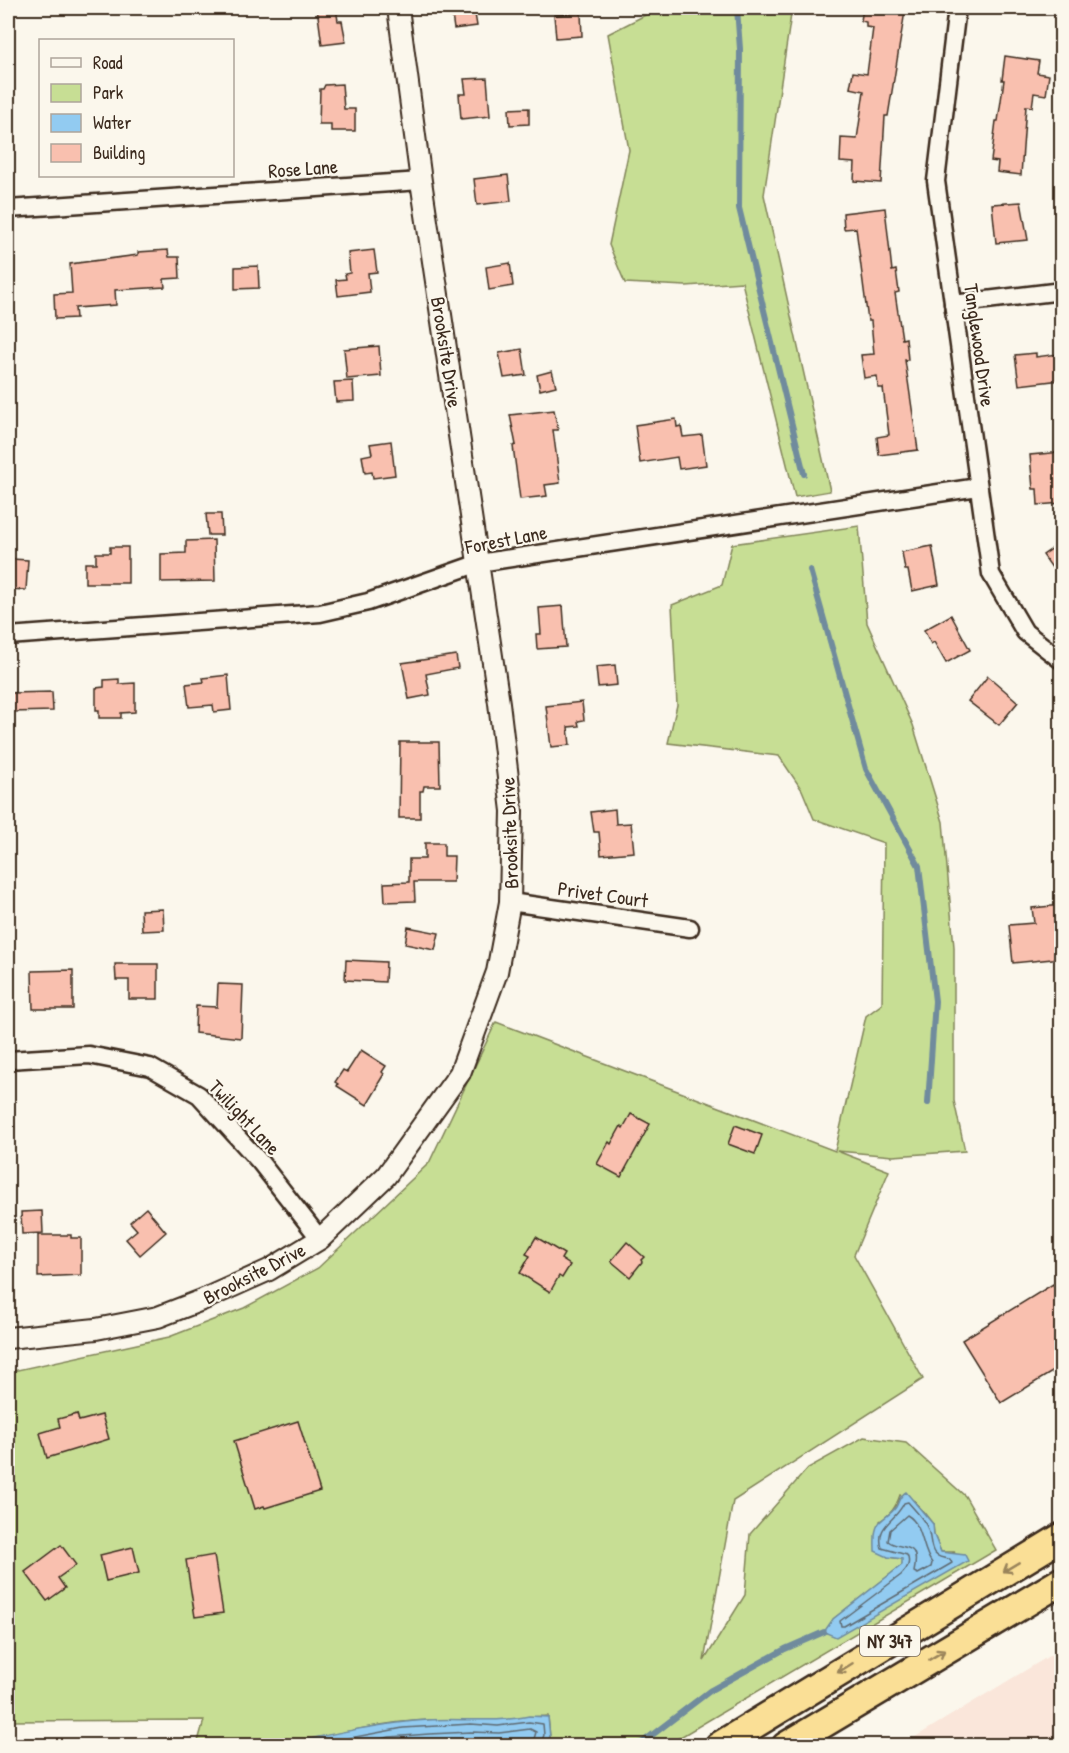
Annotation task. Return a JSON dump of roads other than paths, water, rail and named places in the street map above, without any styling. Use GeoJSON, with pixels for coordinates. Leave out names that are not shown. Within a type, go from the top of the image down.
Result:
{"type":"FeatureCollection","features":[{"type":"Feature","properties":{"kind":"highway","name":"NY 347"},"geometry":{"type":"LineString","coordinates":[[719,1746],[1062,1537]]}},
{"type":"Feature","properties":{"kind":"highway","name":"NY 347"},"geometry":{"type":"LineString","coordinates":[[786,1746],[1062,1581]]}},
{"type":"Feature","properties":{"kind":"street","name":"Brooksite Drive"},"geometry":{"type":"LineString","coordinates":[[8,1338],[96,1329],[158,1317],[269,1270],[320,1239],[386,1176],[460,1073],[497,972],[510,902],[512,811],[479,563],[421,181],[398,8]]}},
{"type":"Feature","properties":{"kind":"street","name":"Tanglewood Drive"},"geometry":{"type":"LineString","coordinates":[[957,8],[936,181],[991,574],[1025,632],[1062,661]]}},
{"type":"Feature","properties":{"kind":"street","name":"Rose Lane"},"geometry":{"type":"LineString","coordinates":[[8,209],[421,181]]}},
{"type":"Feature","properties":{"kind":"street"},"geometry":{"type":"LineString","coordinates":[[953,304],[1062,291]]}},
{"type":"Feature","properties":{"kind":"street","name":"Forest Lane"},"geometry":{"type":"LineString","coordinates":[[8,636],[320,613],[368,602],[479,563],[978,487]]}},
{"type":"Feature","properties":{"kind":"street","name":"Privet Court"},"geometry":{"type":"LineString","coordinates":[[510,902],[690,928]]}},
{"type":"Feature","properties":{"kind":"street","name":"Twilight Lane"},"geometry":{"type":"LineString","coordinates":[[8,1060],[89,1055],[150,1067],[199,1095],[260,1162],[320,1239]]}},
{"type":"Feature","properties":{"kind":"water"},"geometry":{"type":"Polygon","coordinates":[[[906,1492],[933,1524],[934,1535],[941,1552],[965,1555],[968,1561],[836,1637],[824,1632],[833,1619],[902,1565],[902,1559],[888,1557],[875,1551],[875,1539],[879,1523],[894,1509],[906,1492]]]}},
{"type":"Feature","properties":{"kind":"water"},"geometry":{"type":"Polygon","coordinates":[[[529,1716],[548,1717],[550,1737],[545,1745],[292,1746],[291,1743],[411,1721],[504,1719],[529,1716]]]}},
{"type":"Feature","properties":{"kind":"waterway"},"geometry":{"type":"LineString","coordinates":[[737,8],[740,49],[739,208],[804,474]]}},
{"type":"Feature","properties":{"kind":"waterway"},"geometry":{"type":"LineString","coordinates":[[810,570],[866,769],[919,866],[935,1001],[928,1103]]}},
{"type":"Feature","properties":{"kind":"waterway"},"geometry":{"type":"LineString","coordinates":[[632,1746],[643,1742],[711,1690],[785,1649],[824,1632]]}}]}
